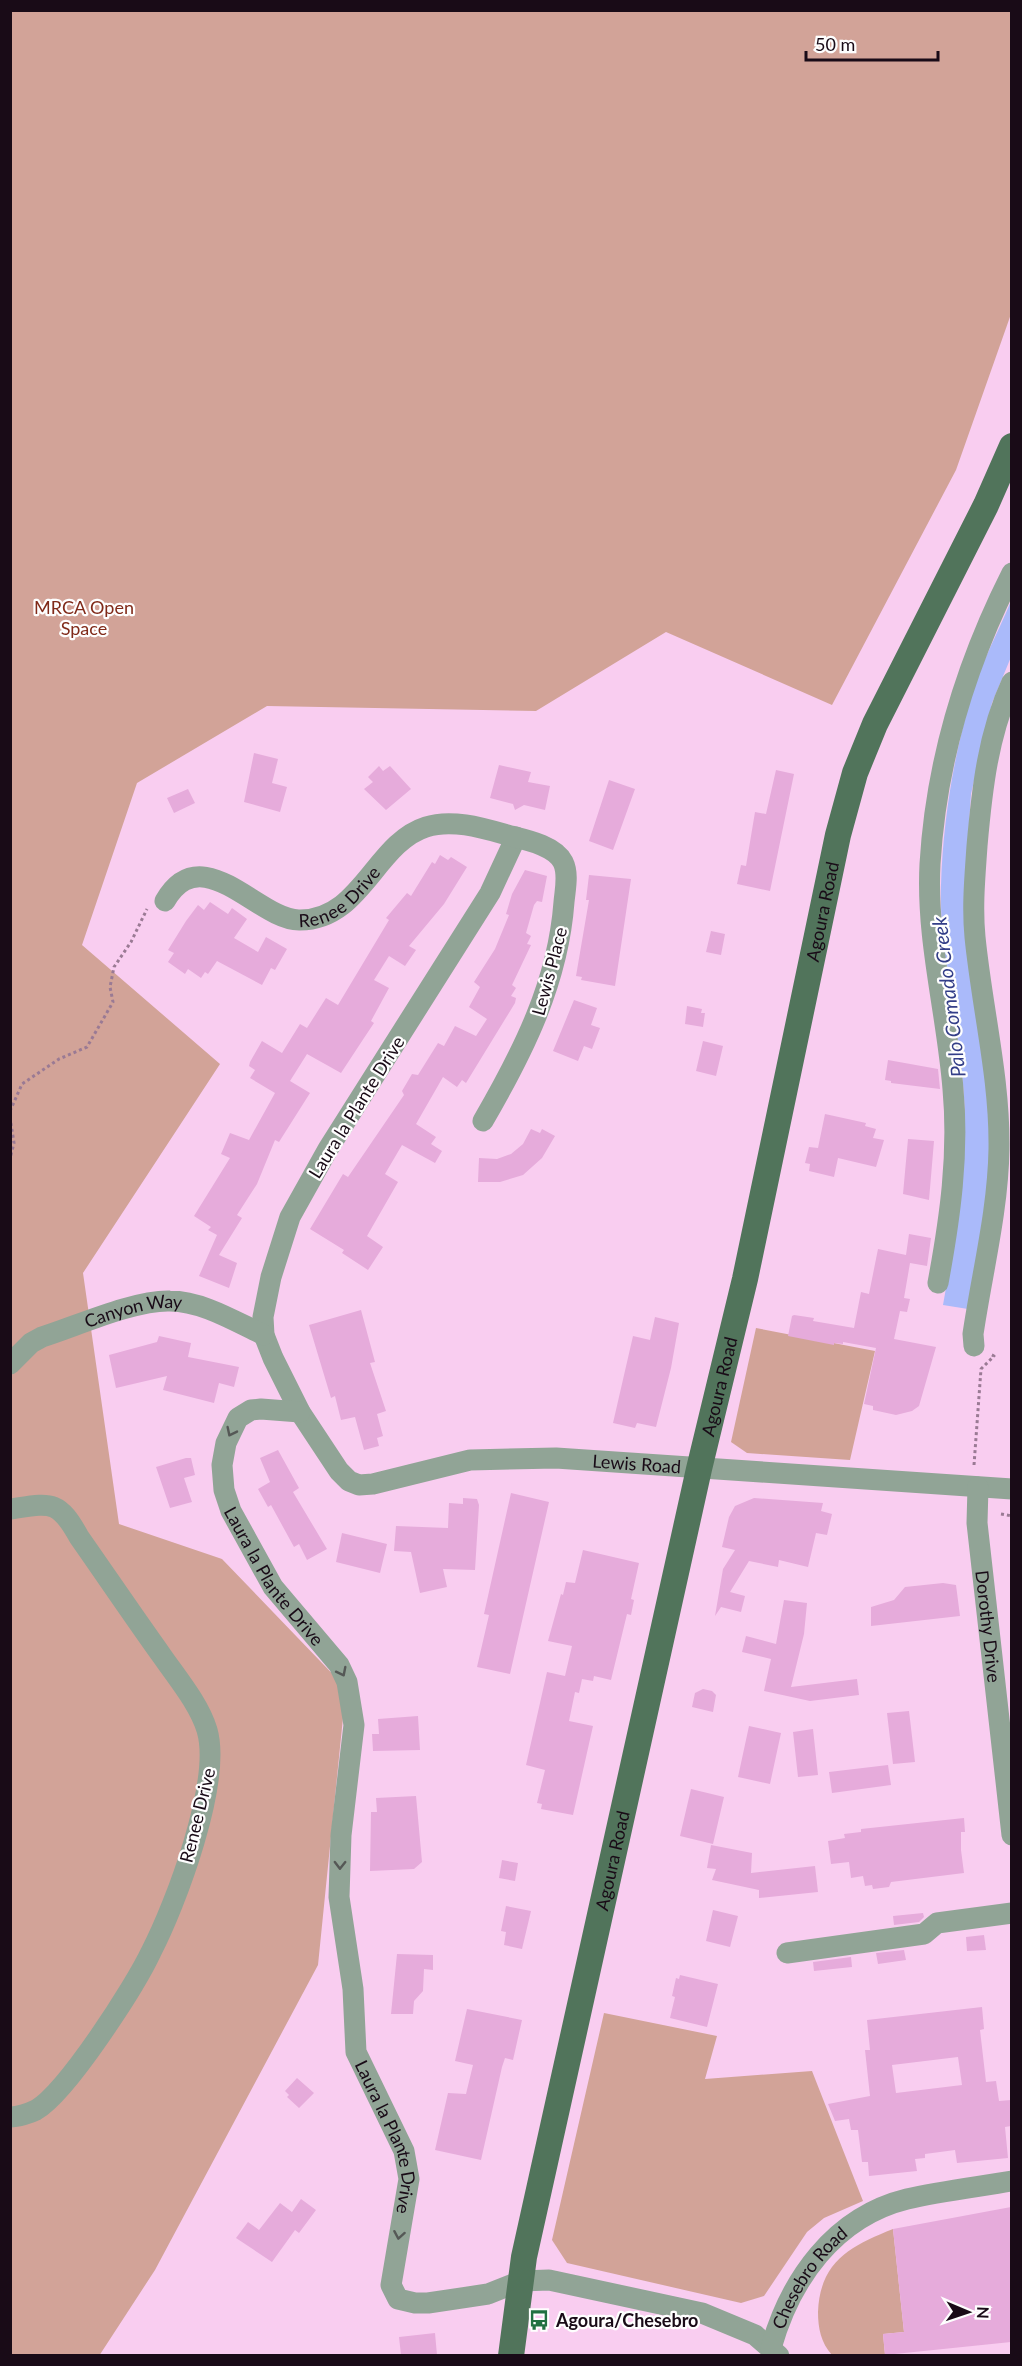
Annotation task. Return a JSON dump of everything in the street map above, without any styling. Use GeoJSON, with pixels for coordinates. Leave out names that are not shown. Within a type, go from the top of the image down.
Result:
{"type":"FeatureCollection","features":[{"type":"Feature","properties":{"kind":"main road","name":"Agoura Road"},"geometry":{"type":"LineString","coordinates":[[511,2355],[521,2281],[699,1469],[746,1279],[838,835],[855,773],[875,724],[986,505],[1011,446]]}},
{"type":"Feature","properties":{"kind":"street"},"geometry":{"type":"LineString","coordinates":[[938,1283],[950,1221],[956,1129],[949,1050],[935,963],[930,863],[939,791],[952,726],[971,663],[1011,573]]}},
{"type":"Feature","properties":{"kind":"street"},"geometry":{"type":"LineString","coordinates":[[974,1346],[973,1334],[996,1190],[999,1150],[997,1100],[975,936],[974,888],[982,794],[991,739],[1011,682]]}},
{"type":"Feature","properties":{"kind":"street","name":"Renee Drive"},"geometry":{"type":"LineString","coordinates":[[165,901],[171,890],[180,884],[191,879],[211,878],[226,883],[291,920],[310,920],[329,916],[369,880],[403,843],[425,827],[441,824],[479,827],[516,837]]}},
{"type":"Feature","properties":{"kind":"street","name":"Lewis Place"},"geometry":{"type":"LineString","coordinates":[[483,1121],[520,1058],[538,1016],[550,981],[563,924],[566,879],[562,861],[544,847],[516,837]]}},
{"type":"Feature","properties":{"kind":"street","name":"Laura la Plante Drive"},"geometry":{"type":"LineString","coordinates":[[516,837],[490,893],[328,1149],[290,1217],[271,1277],[263,1317],[264,1335],[300,1412],[261,1409],[251,1410],[238,1418],[226,1443],[222,1465],[224,1490],[231,1511],[273,1587],[339,1665],[347,1682],[354,1725],[341,1835],[339,1897],[353,1989],[356,2052],[404,2151],[409,2179],[391,2285],[398,2299],[415,2303],[488,2294],[521,2281]]}},
{"type":"Feature","properties":{"kind":"street","name":"Canyon Way"},"geometry":{"type":"LineString","coordinates":[[10,1364],[31,1343],[42,1337],[149,1303],[171,1301],[216,1312],[264,1335]]}},
{"type":"Feature","properties":{"kind":"street","name":"Lewis Road"},"geometry":{"type":"LineString","coordinates":[[300,1412],[339,1471],[349,1481],[359,1485],[373,1484],[470,1460],[556,1458],[1011,1489]]}},
{"type":"Feature","properties":{"kind":"street","name":"Dorothy Drive"},"geometry":{"type":"LineString","coordinates":[[978,1487],[977,1523],[1011,1835]]}},
{"type":"Feature","properties":{"kind":"street","name":"Renee Drive"},"geometry":{"type":"LineString","coordinates":[[10,1509],[52,1506],[66,1514],[79,1537],[184,1688],[206,1728],[210,1748],[210,1771],[201,1813],[176,1893],[151,1953],[90,2050],[61,2086],[37,2109],[10,2117]]}},
{"type":"Feature","properties":{"kind":"street"},"geometry":{"type":"LineString","coordinates":[[787,1953],[924,1934],[937,1923],[1011,1913]]}},
{"type":"Feature","properties":{"kind":"street","name":"Chesebro Road"},"geometry":{"type":"LineString","coordinates":[[775,2352],[780,2313],[805,2272],[826,2244],[852,2224],[905,2199],[1011,2181]]}},
{"type":"Feature","properties":{"kind":"street","name":"Chesebro Road"},"geometry":{"type":"LineString","coordinates":[[521,2281],[549,2280],[702,2313],[755,2335],[775,2352]]}},
{"type":"Feature","properties":{"kind":"path"},"geometry":{"type":"LineString","coordinates":[[10,1111],[22,1084],[59,1059],[87,1047],[113,1002],[110,987],[114,967],[131,942],[151,901],[154,898],[165,901]]}},
{"type":"Feature","properties":{"kind":"path"},"geometry":{"type":"LineString","coordinates":[[10,1117],[14,1143],[10,1159]]}},
{"type":"Feature","properties":{"kind":"path"},"geometry":{"type":"LineString","coordinates":[[974,1346],[980,1358],[987,1353],[994,1356],[981,1369],[974,1465]]}},
{"type":"Feature","properties":{"kind":"path"},"geometry":{"type":"LineString","coordinates":[[1000,1514],[1011,1516]]}},
{"type":"Feature","properties":{"kind":"green space","name":"MRCA Open Space"},"geometry":{"type":"Polygon","coordinates":[[[10,11],[1012,11],[1011,314],[956,470],[832,705],[666,632],[536,711],[267,706],[137,783],[82,945],[220,1064],[83,1273],[119,1524],[222,1559],[346,1688],[318,1965],[155,2270],[99,2356],[10,2355],[10,11]]]}},
{"type":"Feature","properties":{"kind":"green space"},"geometry":{"type":"Polygon","coordinates":[[[756,1328],[875,1351],[850,1460],[747,1453],[731,1442],[756,1328]]]}},
{"type":"Feature","properties":{"kind":"green space"},"geometry":{"type":"Polygon","coordinates":[[[604,2013],[717,2036],[705,2079],[812,2071],[863,2201],[824,2218],[807,2232],[764,2296],[741,2303],[567,2263],[552,2240],[604,2013]]]}},
{"type":"Feature","properties":{"kind":"green space"},"geometry":{"type":"Polygon","coordinates":[[[893,2229],[904,2332],[883,2334],[885,2355],[832,2355],[823,2340],[819,2324],[820,2294],[825,2280],[840,2258],[851,2249],[893,2229]]]}},
{"type":"Feature","properties":{"kind":"water"},"geometry":{"type":"Polygon","coordinates":[[[1011,601],[1011,657],[992,703],[971,794],[965,886],[991,1127],[989,1182],[968,1309],[943,1305],[960,1195],[965,1112],[943,935],[942,861],[950,791],[971,697],[979,673],[1011,601]]]}},
{"type":"Feature","properties":{"kind":"building"},"geometry":{"type":"Polygon","coordinates":[[[254,753],[278,759],[272,783],[287,787],[280,812],[244,802],[254,753]]]}},
{"type":"Feature","properties":{"kind":"building"},"geometry":{"type":"Polygon","coordinates":[[[499,765],[531,772],[528,782],[550,786],[545,810],[524,805],[515,810],[513,804],[490,798],[499,765]]]}},
{"type":"Feature","properties":{"kind":"building"},"geometry":{"type":"Polygon","coordinates":[[[379,766],[383,771],[390,766],[411,789],[386,810],[364,789],[373,782],[368,777],[379,766]]]}},
{"type":"Feature","properties":{"kind":"building"},"geometry":{"type":"Polygon","coordinates":[[[776,770],[794,774],[770,891],[737,884],[741,865],[746,866],[755,812],[766,814],[776,770]]]}},
{"type":"Feature","properties":{"kind":"building"},"geometry":{"type":"Polygon","coordinates":[[[609,780],[635,789],[613,850],[589,841],[609,780]]]}},
{"type":"Feature","properties":{"kind":"building"},"geometry":{"type":"Polygon","coordinates":[[[188,789],[195,803],[174,813],[167,798],[188,789]]]}},
{"type":"Feature","properties":{"kind":"building"},"geometry":{"type":"Polygon","coordinates":[[[440,855],[448,860],[451,857],[467,867],[444,904],[409,946],[416,950],[405,966],[389,956],[374,980],[389,988],[371,1021],[374,1023],[341,1073],[307,1054],[290,1081],[310,1093],[279,1142],[275,1140],[257,1184],[237,1215],[242,1218],[219,1255],[237,1263],[229,1288],[199,1276],[217,1235],[208,1230],[211,1227],[194,1216],[230,1158],[221,1154],[230,1133],[249,1140],[275,1093],[250,1078],[255,1070],[249,1066],[250,1062],[262,1041],[282,1053],[300,1024],[307,1028],[326,998],[338,1005],[389,920],[386,918],[407,893],[411,896],[432,862],[435,864],[440,855]]]}},
{"type":"Feature","properties":{"kind":"building"},"geometry":{"type":"Polygon","coordinates":[[[525,870],[547,876],[542,902],[537,901],[534,905],[526,933],[531,936],[527,944],[531,945],[512,985],[516,988],[511,996],[516,998],[515,1003],[466,1083],[462,1080],[457,1087],[443,1077],[416,1124],[436,1137],[431,1144],[442,1151],[435,1163],[402,1145],[385,1174],[398,1182],[367,1236],[383,1247],[368,1270],[342,1253],[344,1250],[310,1229],[343,1174],[348,1177],[404,1095],[402,1091],[412,1074],[418,1075],[438,1043],[444,1046],[455,1026],[476,1036],[487,1019],[469,1007],[480,987],[474,982],[495,949],[509,915],[506,914],[512,894],[525,870]]]}},
{"type":"Feature","properties":{"kind":"building"},"geometry":{"type":"Polygon","coordinates":[[[589,875],[631,879],[615,986],[581,980],[582,977],[576,976],[589,900],[586,900],[589,875]]]}},
{"type":"Feature","properties":{"kind":"building"},"geometry":{"type":"Polygon","coordinates":[[[210,902],[228,914],[232,908],[247,919],[234,938],[258,952],[266,937],[287,949],[275,970],[271,968],[262,985],[217,961],[208,974],[205,972],[201,978],[188,969],[185,974],[168,962],[174,953],[168,950],[186,921],[198,905],[204,910],[210,902]]]}},
{"type":"Feature","properties":{"kind":"building"},"geometry":{"type":"Polygon","coordinates":[[[711,931],[725,934],[721,955],[706,952],[711,931]]]}},
{"type":"Feature","properties":{"kind":"building"},"geometry":{"type":"Polygon","coordinates":[[[574,1000],[597,1008],[591,1025],[600,1028],[592,1049],[584,1046],[578,1061],[553,1051],[574,1000]]]}},
{"type":"Feature","properties":{"kind":"building"},"geometry":{"type":"Polygon","coordinates":[[[687,1006],[702,1009],[701,1013],[705,1013],[703,1027],[685,1024],[687,1006]]]}},
{"type":"Feature","properties":{"kind":"building"},"geometry":{"type":"Polygon","coordinates":[[[703,1041],[723,1046],[716,1076],[696,1071],[703,1041]]]}},
{"type":"Feature","properties":{"kind":"building"},"geometry":{"type":"Polygon","coordinates":[[[888,1060],[938,1069],[940,1089],[891,1083],[885,1080],[888,1060]]]}},
{"type":"Feature","properties":{"kind":"building"},"geometry":{"type":"Polygon","coordinates":[[[825,1114],[866,1123],[865,1126],[876,1129],[873,1138],[884,1140],[876,1167],[838,1158],[834,1177],[809,1171],[810,1164],[805,1163],[809,1147],[818,1148],[825,1114]]]}},
{"type":"Feature","properties":{"kind":"building"},"geometry":{"type":"Polygon","coordinates":[[[531,1129],[540,1133],[542,1129],[555,1136],[542,1158],[523,1175],[500,1182],[478,1182],[479,1158],[497,1159],[511,1154],[523,1144],[531,1129]]]}},
{"type":"Feature","properties":{"kind":"building"},"geometry":{"type":"Polygon","coordinates":[[[908,1139],[934,1141],[929,1200],[903,1194],[908,1139]]]}},
{"type":"Feature","properties":{"kind":"building"},"geometry":{"type":"Polygon","coordinates":[[[909,1234],[931,1238],[927,1266],[910,1263],[904,1298],[910,1299],[907,1312],[900,1311],[894,1339],[936,1347],[919,1406],[912,1411],[896,1415],[873,1410],[873,1406],[864,1404],[876,1348],[843,1342],[843,1344],[834,1343],[834,1345],[788,1336],[794,1315],[814,1318],[813,1321],[854,1328],[861,1292],[869,1294],[878,1249],[906,1255],[909,1234]]]}},
{"type":"Feature","properties":{"kind":"building"},"geometry":{"type":"Polygon","coordinates":[[[361,1310],[375,1362],[370,1363],[386,1411],[377,1414],[383,1436],[377,1438],[379,1446],[364,1450],[355,1417],[341,1420],[335,1396],[331,1398],[309,1325],[361,1310]]]}},
{"type":"Feature","properties":{"kind":"building"},"geometry":{"type":"Polygon","coordinates":[[[655,1317],[679,1323],[671,1368],[656,1427],[637,1423],[635,1428],[613,1423],[633,1336],[650,1340],[655,1317]]]}},
{"type":"Feature","properties":{"kind":"building"},"geometry":{"type":"Polygon","coordinates":[[[159,1336],[191,1343],[188,1357],[239,1367],[234,1387],[219,1383],[214,1403],[163,1390],[167,1376],[116,1388],[109,1355],[157,1342],[159,1336]]]}},
{"type":"Feature","properties":{"kind":"building"},"geometry":{"type":"Polygon","coordinates":[[[278,1450],[299,1488],[293,1492],[327,1549],[307,1560],[299,1544],[294,1547],[271,1505],[268,1507],[258,1489],[270,1482],[260,1458],[278,1450]]]}},
{"type":"Feature","properties":{"kind":"building"},"geometry":{"type":"Polygon","coordinates":[[[191,1458],[195,1475],[184,1478],[192,1502],[170,1508],[156,1467],[191,1458]]]}},
{"type":"Feature","properties":{"kind":"building"},"geometry":{"type":"Polygon","coordinates":[[[511,1493],[549,1502],[510,1674],[477,1667],[489,1615],[484,1614],[511,1493]]]}},
{"type":"Feature","properties":{"kind":"building"},"geometry":{"type":"Polygon","coordinates":[[[463,1498],[477,1499],[479,1505],[475,1570],[443,1569],[447,1587],[420,1593],[411,1552],[394,1551],[396,1526],[448,1528],[449,1503],[463,1504],[463,1498]]]}},
{"type":"Feature","properties":{"kind":"building"},"geometry":{"type":"Polygon","coordinates":[[[754,1498],[823,1503],[821,1511],[832,1514],[827,1535],[816,1533],[808,1567],[779,1560],[778,1567],[749,1561],[730,1592],[745,1596],[741,1612],[721,1607],[715,1616],[723,1569],[735,1550],[722,1547],[729,1517],[735,1506],[754,1498]]]}},
{"type":"Feature","properties":{"kind":"building"},"geometry":{"type":"Polygon","coordinates":[[[342,1533],[387,1544],[380,1573],[336,1562],[342,1533]]]}},
{"type":"Feature","properties":{"kind":"building"},"geometry":{"type":"Polygon","coordinates":[[[583,1550],[639,1563],[631,1599],[634,1600],[631,1615],[627,1614],[611,1680],[594,1676],[593,1681],[582,1679],[579,1693],[575,1692],[569,1721],[593,1726],[573,1815],[541,1809],[542,1804],[537,1803],[545,1770],[526,1765],[547,1672],[565,1676],[572,1646],[548,1641],[561,1594],[563,1595],[566,1582],[575,1583],[583,1550]]]}},
{"type":"Feature","properties":{"kind":"building"},"geometry":{"type":"Polygon","coordinates":[[[943,1583],[956,1585],[960,1616],[871,1626],[871,1607],[894,1600],[905,1587],[943,1583]]]}},
{"type":"Feature","properties":{"kind":"building"},"geometry":{"type":"Polygon","coordinates":[[[784,1600],[807,1603],[804,1634],[791,1687],[857,1679],[859,1695],[810,1701],[764,1691],[771,1659],[742,1652],[746,1636],[776,1644],[784,1600]]]}},
{"type":"Feature","properties":{"kind":"building"},"geometry":{"type":"Polygon","coordinates":[[[703,1689],[712,1691],[716,1695],[713,1712],[692,1707],[695,1693],[703,1689]]]}},
{"type":"Feature","properties":{"kind":"building"},"geometry":{"type":"Polygon","coordinates":[[[909,1711],[915,1762],[893,1764],[887,1713],[909,1711]]]}},
{"type":"Feature","properties":{"kind":"building"},"geometry":{"type":"Polygon","coordinates":[[[418,1716],[420,1750],[373,1751],[372,1734],[379,1734],[378,1719],[418,1716]]]}},
{"type":"Feature","properties":{"kind":"building"},"geometry":{"type":"Polygon","coordinates":[[[749,1726],[781,1733],[770,1784],[738,1777],[749,1726]]]}},
{"type":"Feature","properties":{"kind":"building"},"geometry":{"type":"Polygon","coordinates":[[[813,1729],[818,1775],[798,1777],[793,1732],[813,1729]]]}},
{"type":"Feature","properties":{"kind":"building"},"geometry":{"type":"Polygon","coordinates":[[[888,1765],[891,1785],[832,1793],[829,1772],[888,1765]]]}},
{"type":"Feature","properties":{"kind":"building"},"geometry":{"type":"Polygon","coordinates":[[[691,1789],[724,1797],[713,1844],[680,1836],[691,1789]]]}},
{"type":"Feature","properties":{"kind":"building"},"geometry":{"type":"Polygon","coordinates":[[[416,1796],[422,1862],[414,1869],[370,1871],[371,1812],[377,1812],[376,1798],[416,1796]]]}},
{"type":"Feature","properties":{"kind":"building"},"geometry":{"type":"Polygon","coordinates":[[[964,1818],[965,1832],[961,1832],[961,1850],[964,1873],[891,1882],[889,1887],[873,1889],[872,1885],[865,1886],[863,1876],[851,1878],[849,1862],[831,1864],[828,1841],[845,1838],[844,1834],[861,1832],[861,1829],[964,1818]]]}},
{"type":"Feature","properties":{"kind":"building"},"geometry":{"type":"Polygon","coordinates":[[[711,1845],[752,1853],[751,1873],[815,1866],[818,1892],[759,1898],[759,1890],[712,1880],[716,1869],[707,1868],[711,1845]]]}},
{"type":"Feature","properties":{"kind":"building"},"geometry":{"type":"Polygon","coordinates":[[[502,1860],[518,1863],[515,1881],[499,1878],[502,1860]]]}},
{"type":"Feature","properties":{"kind":"building"},"geometry":{"type":"Polygon","coordinates":[[[506,1906],[531,1911],[522,1949],[504,1945],[506,1932],[501,1931],[506,1906]]]}},
{"type":"Feature","properties":{"kind":"building"},"geometry":{"type":"Polygon","coordinates":[[[713,1910],[738,1916],[730,1947],[706,1941],[713,1910]]]}},
{"type":"Feature","properties":{"kind":"building"},"geometry":{"type":"Polygon","coordinates":[[[923,1913],[924,1917],[919,1922],[894,1925],[893,1916],[923,1913]]]}},
{"type":"Feature","properties":{"kind":"building"},"geometry":{"type":"Polygon","coordinates":[[[984,1935],[986,1950],[967,1951],[966,1937],[984,1935]]]}},
{"type":"Feature","properties":{"kind":"building"},"geometry":{"type":"Polygon","coordinates":[[[904,1950],[906,1960],[878,1964],[876,1953],[904,1950]]]}},
{"type":"Feature","properties":{"kind":"building"},"geometry":{"type":"Polygon","coordinates":[[[397,1954],[433,1955],[433,1970],[424,1969],[423,1991],[414,2001],[413,2014],[391,2014],[397,1954]]]}},
{"type":"Feature","properties":{"kind":"building"},"geometry":{"type":"Polygon","coordinates":[[[851,1957],[852,1967],[814,1971],[813,1962],[851,1957]]]}},
{"type":"Feature","properties":{"kind":"building"},"geometry":{"type":"Polygon","coordinates":[[[680,1975],[718,1984],[707,2027],[670,2018],[675,1997],[672,1996],[676,1978],[679,1979],[680,1975]]]}},
{"type":"Feature","properties":{"kind":"building"},"geometry":{"type":"Polygon","coordinates":[[[982,2007],[984,2029],[980,2030],[986,2082],[996,2081],[999,2101],[1011,2100],[1011,2126],[1005,2127],[1008,2158],[957,2163],[955,2150],[925,2154],[925,2158],[915,2159],[917,2171],[869,2176],[868,2162],[862,2162],[858,2130],[851,2130],[849,2119],[835,2121],[828,2104],[870,2096],[865,2050],[870,2050],[867,2020],[982,2007]],[[958,2057],[892,2065],[896,2093],[962,2085],[958,2057]]]}},
{"type":"Feature","properties":{"kind":"building"},"geometry":{"type":"Polygon","coordinates":[[[467,2009],[522,2020],[513,2060],[505,2058],[502,2067],[481,2160],[435,2150],[448,2093],[466,2094],[473,2065],[455,2061],[467,2009]]]}},
{"type":"Feature","properties":{"kind":"building"},"geometry":{"type":"Polygon","coordinates":[[[297,2078],[314,2093],[299,2108],[287,2097],[289,2095],[285,2091],[297,2078]]]}},
{"type":"Feature","properties":{"kind":"building"},"geometry":{"type":"Polygon","coordinates":[[[301,2199],[316,2210],[299,2233],[295,2230],[272,2262],[236,2238],[248,2222],[259,2230],[280,2203],[292,2212],[301,2199]]]}},
{"type":"Feature","properties":{"kind":"building"},"geometry":{"type":"Polygon","coordinates":[[[1011,2207],[1011,2342],[885,2355],[883,2334],[904,2332],[893,2229],[1011,2207]]]}},
{"type":"Feature","properties":{"kind":"building"},"geometry":{"type":"Polygon","coordinates":[[[435,2333],[437,2355],[401,2355],[399,2337],[435,2333]]]}},
{"type":"Feature","properties":{"kind":"place","name":"Agoura/Chesebro"},"geometry":{"type":"Point","coordinates":[539,2320]}},
{"type":"Feature","properties":{"kind":"water label","name":"Palo Comado Creek"},"geometry":{"type":"Point","coordinates":[948,997]}}]}
